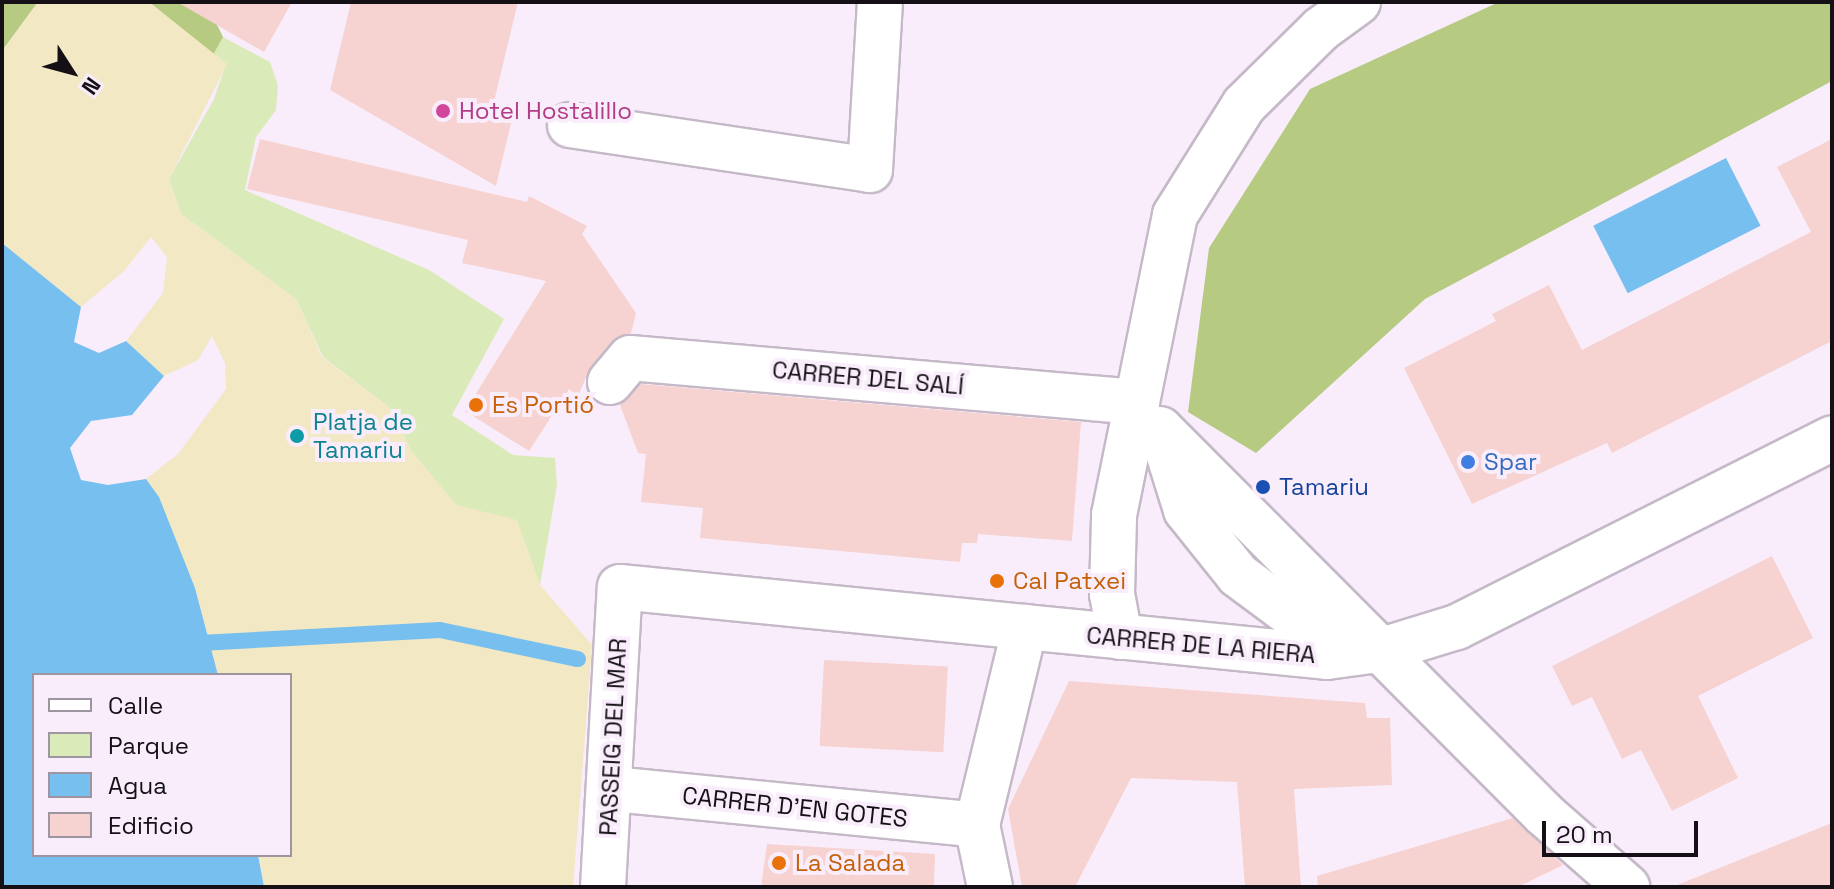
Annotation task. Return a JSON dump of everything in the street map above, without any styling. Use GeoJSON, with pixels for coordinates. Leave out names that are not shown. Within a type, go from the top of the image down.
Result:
{"type":"FeatureCollection","features":[{"type":"Feature","properties":{"kind":"street"},"geometry":{"type":"LineString","coordinates":[[570,125],[870,170],[880,2]]}},
{"type":"Feature","properties":{"kind":"street"},"geometry":{"type":"LineString","coordinates":[[1120,637],[1112,594],[1114,515],[1149,415],[1153,348],[1175,215],[1206,159],[1253,96],[1321,29],[1358,2]]}},
{"type":"Feature","properties":{"kind":"street","name":"CARRER DEL SALÍ"},"geometry":{"type":"LineString","coordinates":[[610,382],[630,358],[1149,415]]}},
{"type":"Feature","properties":{"kind":"street"},"geometry":{"type":"LineString","coordinates":[[1149,415],[1385,649],[1533,803],[1627,887]]}},
{"type":"Feature","properties":{"kind":"street","name":"CARRER DE LA RIERA"},"geometry":{"type":"LineString","coordinates":[[620,587],[1279,655],[1385,649],[1457,627],[1832,438]]}},
{"type":"Feature","properties":{"kind":"street","name":"PASSEIG DEL MAR"},"geometry":{"type":"LineString","coordinates":[[603,887],[613,789],[620,587]]}},
{"type":"Feature","properties":{"kind":"street"},"geometry":{"type":"LineString","coordinates":[[990,887],[977,825],[1025,627]]}},
{"type":"Feature","properties":{"kind":"street","name":"CARRER D'EN GOTES"},"geometry":{"type":"LineString","coordinates":[[613,789],[977,825]]}},
{"type":"Feature","properties":{"kind":"green space"},"geometry":{"type":"Polygon","coordinates":[[[2,2],[38,2],[2,51],[2,2]]]}},
{"type":"Feature","properties":{"kind":"green space"},"geometry":{"type":"Polygon","coordinates":[[[149,2],[206,2],[223,37],[213,55],[149,2]]]}},
{"type":"Feature","properties":{"kind":"green space"},"geometry":{"type":"Polygon","coordinates":[[[1499,2],[1832,2],[1832,81],[1425,299],[1256,453],[1188,412],[1209,248],[1310,89],[1499,2]]]}},
{"type":"Feature","properties":{"kind":"green space"},"geometry":{"type":"Polygon","coordinates":[[[223,37],[270,62],[278,85],[276,110],[256,137],[245,190],[429,270],[504,319],[452,415],[513,455],[555,458],[557,485],[540,585],[517,521],[456,505],[412,452],[389,407],[323,357],[296,299],[181,214],[169,179],[214,99],[226,64],[213,55],[223,37]]]}},
{"type":"Feature","properties":{"kind":"sand","name":"Platja de Tamariu"},"geometry":{"type":"Polygon","coordinates":[[[38,2],[149,2],[227,64],[169,179],[181,214],[296,299],[322,357],[389,407],[412,452],[456,505],[517,520],[540,585],[592,645],[573,887],[264,887],[258,857],[292,857],[292,673],[217,673],[195,588],[146,479],[178,454],[226,389],[225,363],[212,336],[198,360],[164,376],[126,341],[163,293],[167,257],[151,237],[124,271],[81,307],[2,243],[2,51],[38,2]]]}},
{"type":"Feature","properties":{"kind":"water"},"geometry":{"type":"Polygon","coordinates":[[[1726,158],[1761,226],[1628,293],[1593,226],[1726,158]]]}},
{"type":"Feature","properties":{"kind":"water"},"geometry":{"type":"Polygon","coordinates":[[[2,243],[81,307],[74,342],[99,353],[126,341],[164,376],[132,415],[91,421],[70,448],[81,480],[108,485],[146,479],[159,497],[195,588],[217,673],[32,673],[32,857],[258,857],[264,887],[2,887],[2,243]]]}},
{"type":"Feature","properties":{"kind":"building"},"geometry":{"type":"Polygon","coordinates":[[[177,2],[292,2],[264,52],[177,2]]]}},
{"type":"Feature","properties":{"kind":"building"},"geometry":{"type":"Polygon","coordinates":[[[351,2],[518,2],[491,114],[512,119],[496,186],[330,90],[351,2]]]}},
{"type":"Feature","properties":{"kind":"building"},"geometry":{"type":"Polygon","coordinates":[[[260,139],[527,202],[529,196],[587,226],[582,234],[636,313],[631,333],[611,342],[591,366],[578,396],[569,389],[529,451],[465,411],[546,281],[462,263],[468,240],[247,189],[260,139]]]}},
{"type":"Feature","properties":{"kind":"building"},"geometry":{"type":"Polygon","coordinates":[[[1832,139],[1832,341],[1612,453],[1607,443],[1472,504],[1404,368],[1496,321],[1492,314],[1549,285],[1582,350],[1811,232],[1777,167],[1832,139]]]}},
{"type":"Feature","properties":{"kind":"building"},"geometry":{"type":"Polygon","coordinates":[[[641,384],[1081,422],[1072,541],[978,534],[977,543],[962,543],[960,562],[700,538],[703,508],[641,502],[646,454],[638,453],[620,405],[641,384]]]}},
{"type":"Feature","properties":{"kind":"building"},"geometry":{"type":"Polygon","coordinates":[[[1772,556],[1813,638],[1698,696],[1738,778],[1672,811],[1641,750],[1622,759],[1592,697],[1572,706],[1552,666],[1772,556]]]}},
{"type":"Feature","properties":{"kind":"building"},"geometry":{"type":"Polygon","coordinates":[[[824,660],[948,666],[943,752],[819,746],[824,660]]]}},
{"type":"Feature","properties":{"kind":"building"},"geometry":{"type":"Polygon","coordinates":[[[1069,681],[1365,703],[1367,718],[1390,718],[1392,785],[1294,789],[1301,887],[1245,887],[1237,782],[1131,778],[1075,887],[1022,887],[1008,809],[1069,681]]]}},
{"type":"Feature","properties":{"kind":"building"},"geometry":{"type":"Polygon","coordinates":[[[1513,818],[1563,865],[1518,887],[1318,887],[1317,876],[1513,818]]]}},
{"type":"Feature","properties":{"kind":"building"},"geometry":{"type":"Polygon","coordinates":[[[1832,823],[1832,887],[1677,885],[1832,823]]]}},
{"type":"Feature","properties":{"kind":"building"},"geometry":{"type":"Polygon","coordinates":[[[767,844],[935,854],[934,887],[761,887],[767,844]]]}},
{"type":"Feature","properties":{"kind":"waterway"},"geometry":{"type":"LineString","coordinates":[[200,643],[440,630],[578,659]]}},
{"type":"Feature","properties":{"kind":"place","name":"Hotel Hostalillo"},"geometry":{"type":"Point","coordinates":[443,111]}},
{"type":"Feature","properties":{"kind":"place","name":"Es Portió"},"geometry":{"type":"Point","coordinates":[476,405]}},
{"type":"Feature","properties":{"kind":"place","name":"Platja de Tamariu"},"geometry":{"type":"Point","coordinates":[297,436]}},
{"type":"Feature","properties":{"kind":"place","name":"Spar"},"geometry":{"type":"Point","coordinates":[1468,462]}},
{"type":"Feature","properties":{"kind":"place","name":"Tamariu"},"geometry":{"type":"Point","coordinates":[1263,487]}},
{"type":"Feature","properties":{"kind":"place","name":"Cal Patxei"},"geometry":{"type":"Point","coordinates":[997,581]}},
{"type":"Feature","properties":{"kind":"place","name":"La Salada"},"geometry":{"type":"Point","coordinates":[779,863]}}]}
